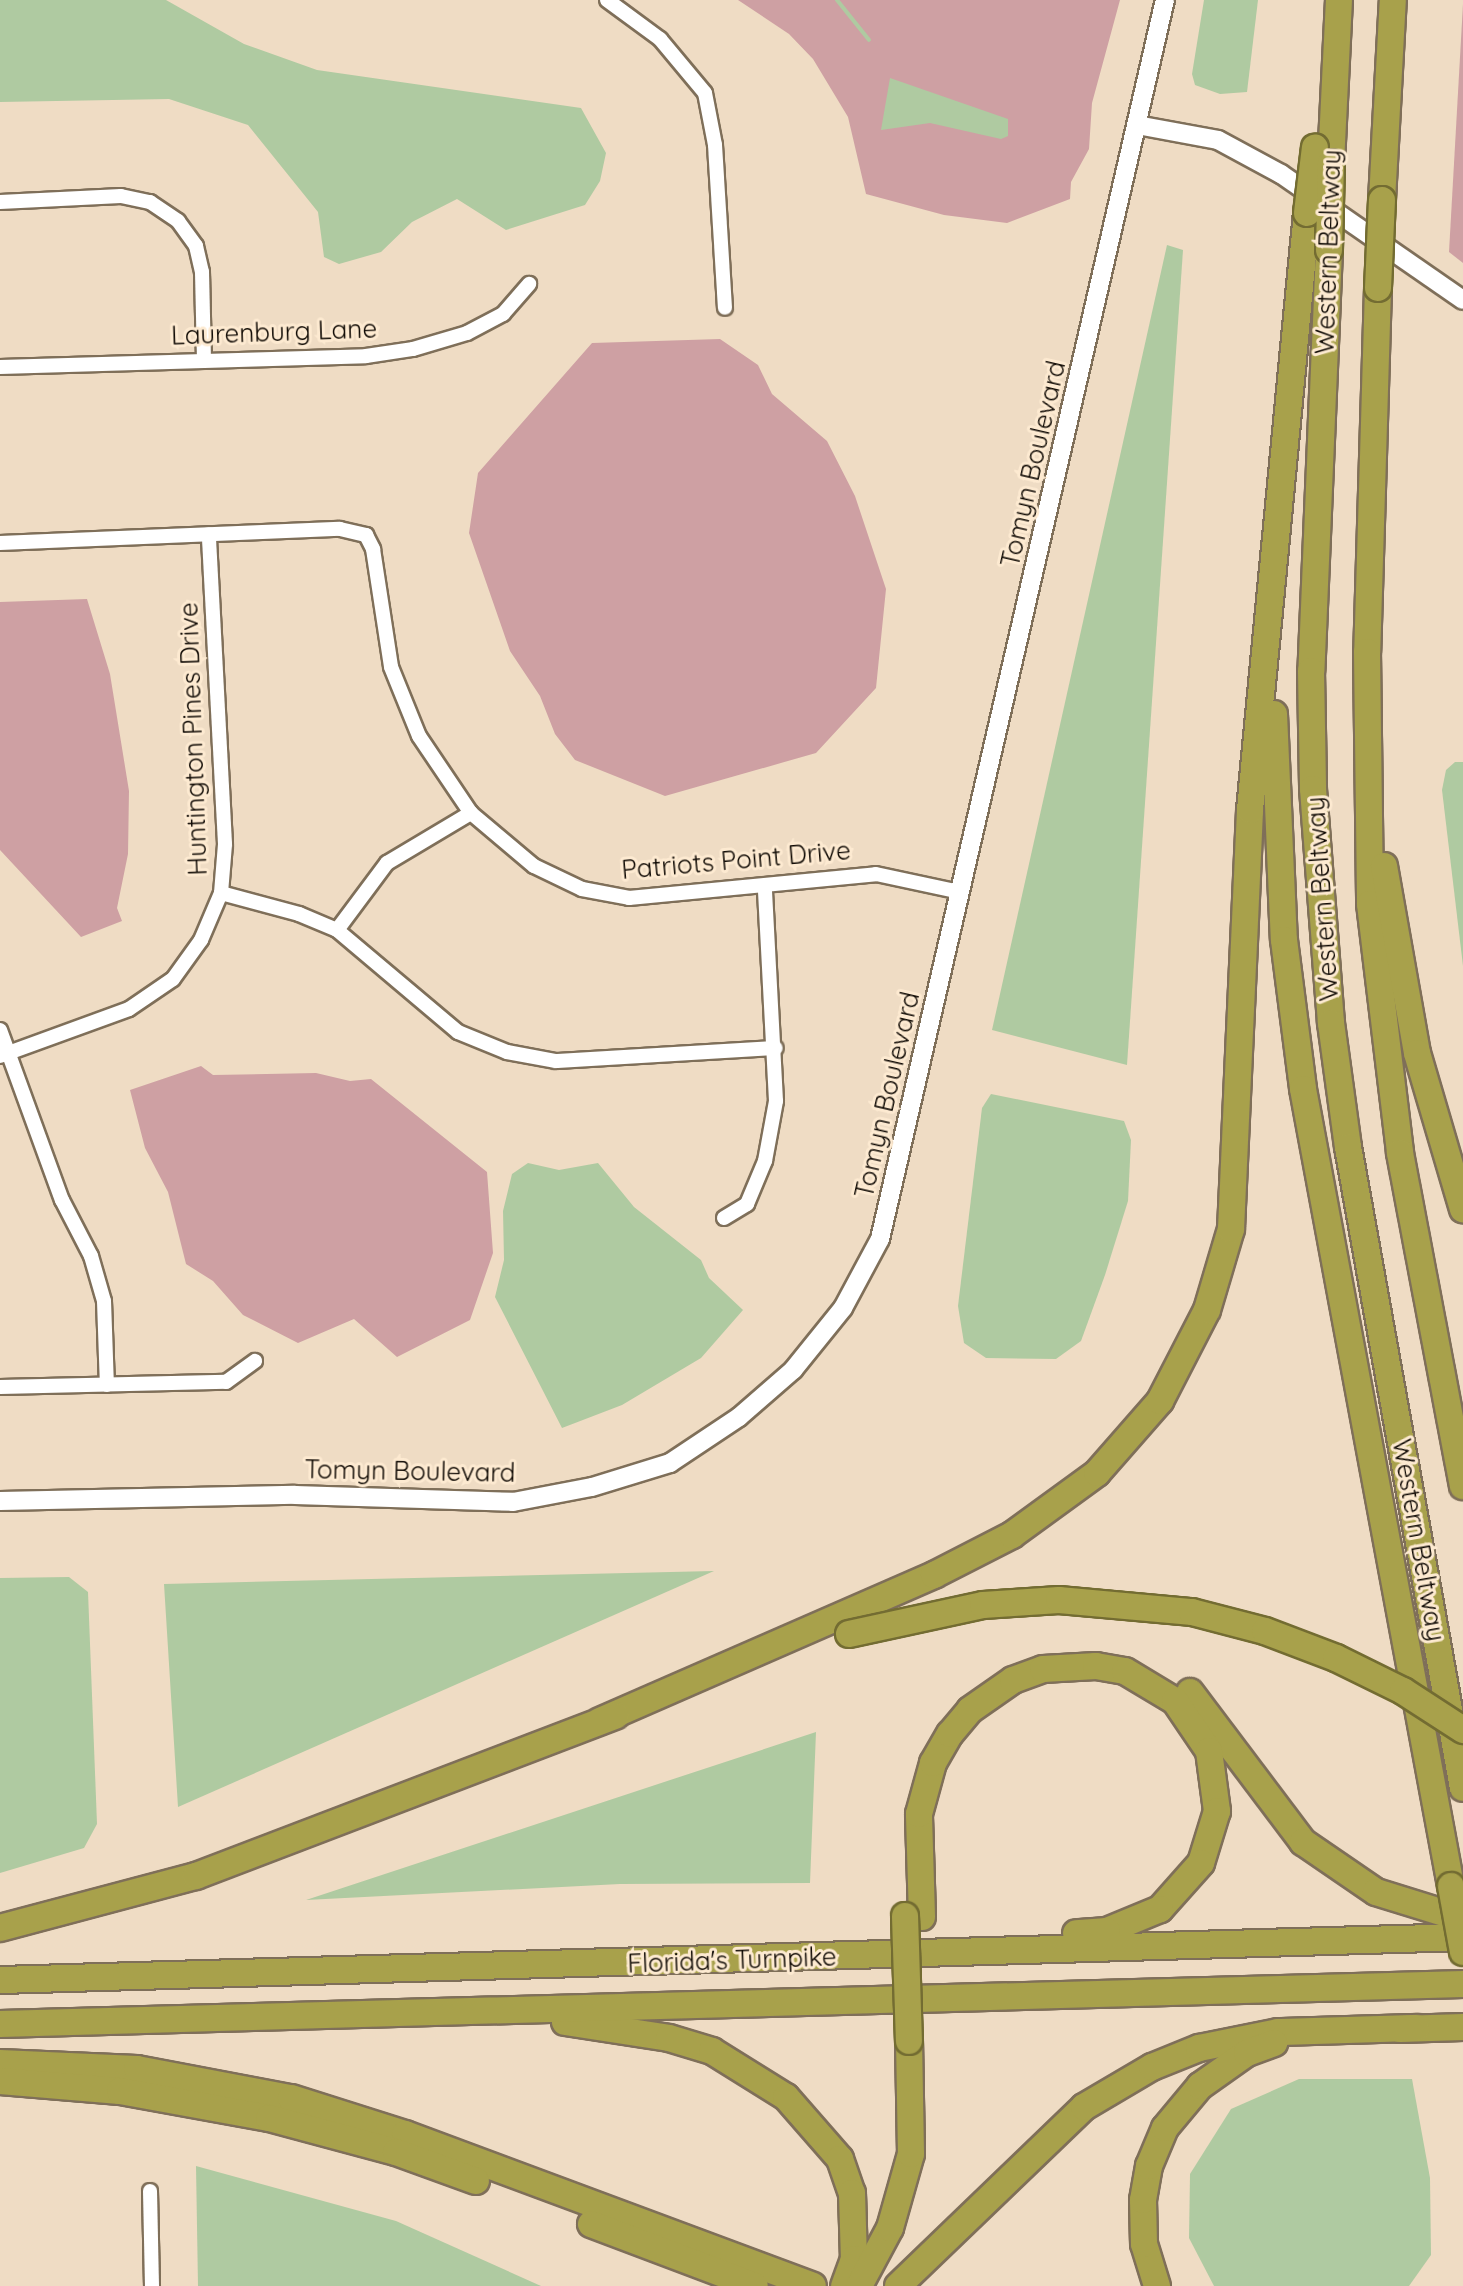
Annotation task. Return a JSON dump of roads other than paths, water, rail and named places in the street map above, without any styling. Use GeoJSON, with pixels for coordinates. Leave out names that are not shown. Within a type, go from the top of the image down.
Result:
{"type":"FeatureCollection","features":[{"type":"Feature","properties":{"kind":"highway"},"geometry":{"type":"LineString","coordinates":[[0,1928],[196,1876],[850,1623],[1012,1535],[1097,1473],[1160,1401],[1207,1310],[1231,1229],[1250,810],[1279,470],[1307,213],[1323,155],[1331,0]]}},
{"type":"Feature","properties":{"kind":"highway","name":"Western Beltway"},"geometry":{"type":"LineString","coordinates":[[1339,0],[1323,155],[1329,250],[1311,671],[1313,789],[1330,1007],[1348,1147],[1463,1788]]}},
{"type":"Feature","properties":{"kind":"highway","name":"Western Beltway"},"geometry":{"type":"LineString","coordinates":[[1393,0],[1378,288],[1369,763],[1370,904],[1383,1034],[1400,1153],[1463,1486]]}},
{"type":"Feature","properties":{"kind":"highway"},"geometry":{"type":"LineString","coordinates":[[1279,470],[1274,808],[1285,955],[1303,1089],[1463,1952]]}},
{"type":"Feature","properties":{"kind":"highway"},"geometry":{"type":"LineString","coordinates":[[1369,763],[1399,969],[1417,1053],[1463,1209]]}},
{"type":"Feature","properties":{"kind":"highway"},"geometry":{"type":"LineString","coordinates":[[850,1623],[983,1605],[1059,1600],[1192,1612],[1265,1631],[1336,1658],[1403,1691],[1463,1730]]}},
{"type":"Feature","properties":{"kind":"highway"},"geometry":{"type":"LineString","coordinates":[[879,2286],[907,2233],[926,2158],[917,2041],[914,1916],[903,1812],[918,1757],[938,1722],[980,1681],[1010,1664],[1069,1649],[1125,1655],[1173,1677],[1211,1716],[1303,1842],[1376,1892],[1463,1919]]}},
{"type":"Feature","properties":{"kind":"highway"},"geometry":{"type":"LineString","coordinates":[[856,1957],[1107,1931],[1160,1909],[1201,1863],[1217,1811],[1215,1776],[1196,1725],[1175,1701],[1149,1682],[1096,1666],[1043,1669],[987,1696],[950,1734],[923,1793],[914,1916]]}},
{"type":"Feature","properties":{"kind":"highway","name":"Florida's Turnpike"},"geometry":{"type":"LineString","coordinates":[[0,1980],[1463,1937]]}},
{"type":"Feature","properties":{"kind":"highway","name":"Florida's Turnpike"},"geometry":{"type":"LineString","coordinates":[[0,2024],[1463,1984]]}},
{"type":"Feature","properties":{"kind":"highway"},"geometry":{"type":"LineString","coordinates":[[486,2011],[669,2038],[712,2051],[786,2097],[840,2159],[852,2193],[854,2259],[844,2286]]}},
{"type":"Feature","properties":{"kind":"highway"},"geometry":{"type":"LineString","coordinates":[[898,2286],[1084,2107],[1152,2067],[1199,2048],[1278,2032],[1463,2027]]}},
{"type":"Feature","properties":{"kind":"highway"},"geometry":{"type":"LineString","coordinates":[[1157,2286],[1144,2244],[1146,2182],[1165,2128],[1200,2086],[1247,2053],[1286,2040],[1416,2028]]}},
{"type":"Feature","properties":{"kind":"highway"},"geometry":{"type":"LineString","coordinates":[[859,2286],[890,2228],[911,2154],[917,2041]]}},
{"type":"Feature","properties":{"kind":"highway"},"geometry":{"type":"LineString","coordinates":[[0,2063],[137,2069],[291,2098],[405,2134],[755,2286]]}},
{"type":"Feature","properties":{"kind":"highway"},"geometry":{"type":"LineString","coordinates":[[0,2081],[120,2091],[269,2118],[396,2152],[813,2286]]}},
{"type":"Feature","properties":{"kind":"street"},"geometry":{"type":"LineString","coordinates":[[607,0],[660,39],[705,93],[715,145],[725,308]]}},
{"type":"Feature","properties":{"kind":"street","name":"Tomyn Boulevard"},"geometry":{"type":"LineString","coordinates":[[0,1501],[295,1495],[513,1502],[592,1487],[670,1463],[739,1417],[793,1370],[843,1308],[880,1239],[1165,0]]}},
{"type":"Feature","properties":{"kind":"street"},"geometry":{"type":"LineString","coordinates":[[1137,125],[1218,140],[1243,153],[1463,300]]}},
{"type":"Feature","properties":{"kind":"street"},"geometry":{"type":"LineString","coordinates":[[0,202],[121,196],[150,202],[178,221],[196,246],[202,272],[204,358]]}},
{"type":"Feature","properties":{"kind":"street","name":"Laurenburg Lane"},"geometry":{"type":"LineString","coordinates":[[0,367],[204,358],[366,356],[413,349],[467,333],[503,314],[529,284]]}},
{"type":"Feature","properties":{"kind":"street","name":"Patriots Point Drive"},"geometry":{"type":"LineString","coordinates":[[209,534],[340,529],[366,535],[373,549],[391,667],[419,736],[471,813],[534,866],[582,889],[629,898],[765,888],[876,874],[960,892]]}},
{"type":"Feature","properties":{"kind":"street"},"geometry":{"type":"LineString","coordinates":[[0,543],[209,534]]}},
{"type":"Feature","properties":{"kind":"street","name":"Huntington Pines Drive"},"geometry":{"type":"LineString","coordinates":[[5,1055],[129,1009],[173,979],[201,940],[221,893],[225,844],[209,534]]}},
{"type":"Feature","properties":{"kind":"street"},"geometry":{"type":"LineString","coordinates":[[337,930],[387,863],[471,813]]}},
{"type":"Feature","properties":{"kind":"street"},"geometry":{"type":"LineString","coordinates":[[724,1218],[747,1204],[765,1161],[776,1101],[776,1048],[765,888]]}},
{"type":"Feature","properties":{"kind":"street"},"geometry":{"type":"LineString","coordinates":[[221,893],[337,930],[458,1032],[507,1052],[556,1061],[776,1048]]}},
{"type":"Feature","properties":{"kind":"street"},"geometry":{"type":"LineString","coordinates":[[0,1030],[5,1055],[62,1200],[91,1256],[104,1301],[107,1385]]}},
{"type":"Feature","properties":{"kind":"street"},"geometry":{"type":"LineString","coordinates":[[0,1387],[226,1382],[255,1361]]}},
{"type":"Feature","properties":{"kind":"street"},"geometry":{"type":"LineString","coordinates":[[150,2191],[152,2286]]}},
{"type":"Feature","properties":{"kind":"waterway"},"geometry":{"type":"LineString","coordinates":[[837,0],[869,40]]}}]}
